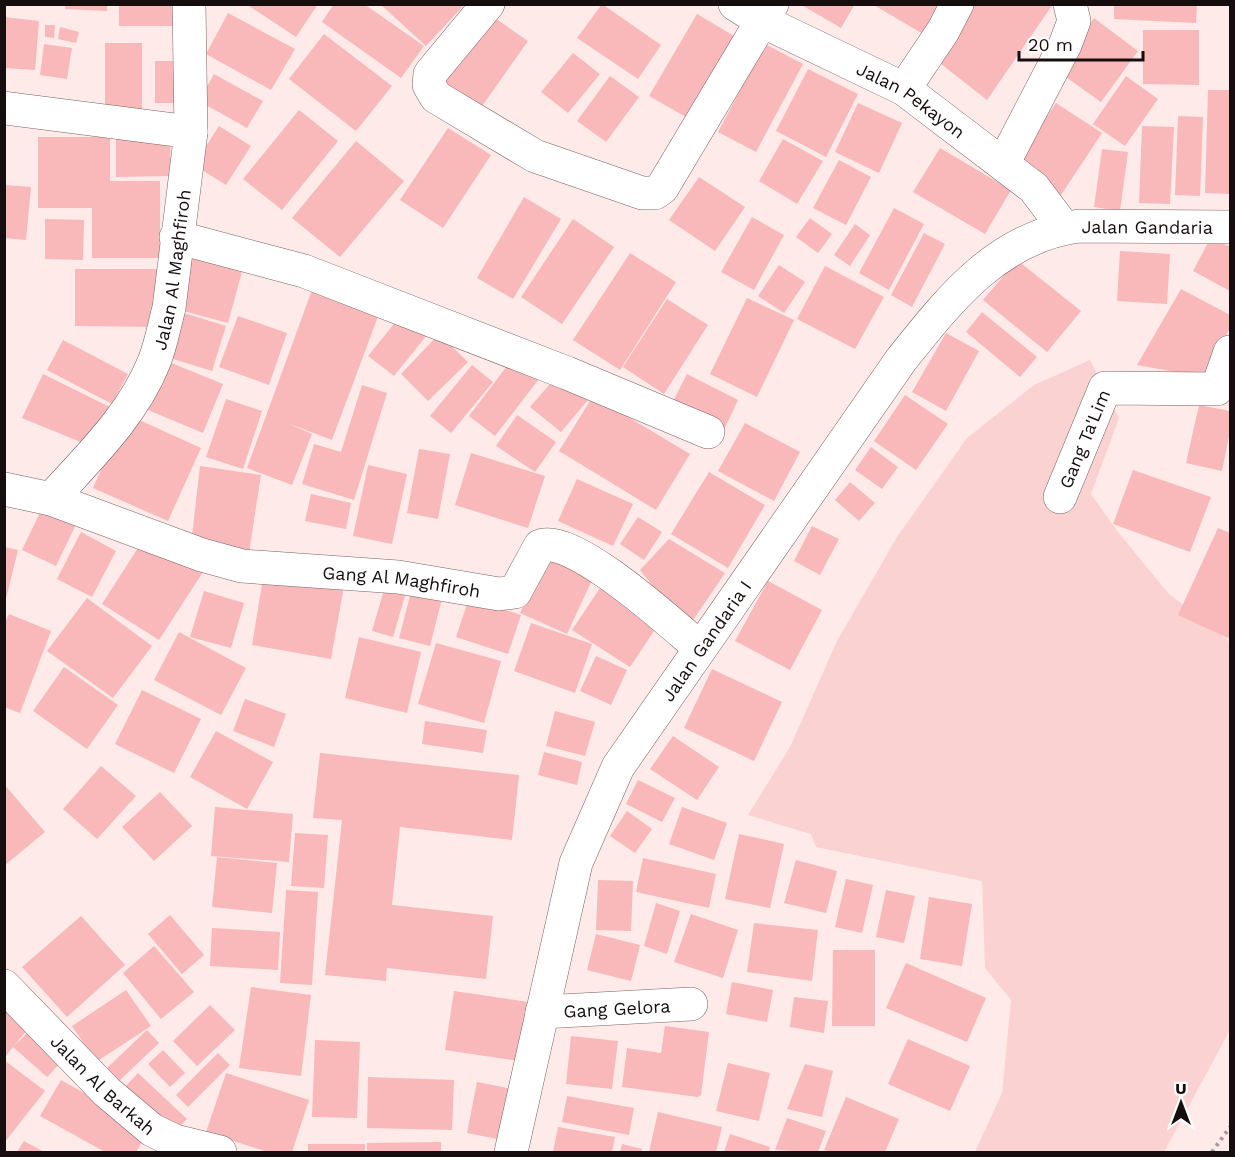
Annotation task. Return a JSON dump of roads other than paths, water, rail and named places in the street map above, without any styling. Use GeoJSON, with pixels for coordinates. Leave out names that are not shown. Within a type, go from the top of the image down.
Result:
{"type":"FeatureCollection","features":[{"type":"Feature","properties":{"kind":"street","name":"Jalan Al Maghfiroh"},"geometry":{"type":"LineString","coordinates":[[51,499],[125,414],[154,362],[169,308],[176,237],[191,132],[189,4]]}},
{"type":"Feature","properties":{"kind":"street"},"geometry":{"type":"LineString","coordinates":[[488,4],[430,74],[429,85],[436,97],[535,156],[642,193],[655,193],[662,188],[756,10]]}},
{"type":"Feature","properties":{"kind":"street"},"geometry":{"type":"LineString","coordinates":[[904,89],[943,31],[957,4]]}},
{"type":"Feature","properties":{"kind":"street"},"geometry":{"type":"LineString","coordinates":[[1003,164],[1065,45],[1074,21],[1070,4]]}},
{"type":"Feature","properties":{"kind":"street","name":"Jalan Pekayon"},"geometry":{"type":"LineString","coordinates":[[756,10],[904,89],[1034,188],[1064,228]]}},
{"type":"Feature","properties":{"kind":"street"},"geometry":{"type":"LineString","coordinates":[[4,108],[191,132]]}},
{"type":"Feature","properties":{"kind":"street","name":"Jalan Gandaria"},"geometry":{"type":"LineString","coordinates":[[1064,228],[1096,224],[1230,227]]}},
{"type":"Feature","properties":{"kind":"street","name":"Jalan Gandaria I"},"geometry":{"type":"LineString","coordinates":[[511,1152],[576,863],[618,767],[901,360],[936,316],[980,269],[999,255],[1064,228]]}},
{"type":"Feature","properties":{"kind":"street"},"geometry":{"type":"LineString","coordinates":[[176,237],[304,271],[567,373],[708,432]]}},
{"type":"Feature","properties":{"kind":"street","name":"Gang Ta'Lim"},"geometry":{"type":"LineString","coordinates":[[1060,497],[1105,388],[1217,389],[1230,351]]}},
{"type":"Feature","properties":{"kind":"street"},"geometry":{"type":"LineString","coordinates":[[4,489],[51,499]]}},
{"type":"Feature","properties":{"kind":"street","name":"Gang Al Maghfiroh"},"geometry":{"type":"LineString","coordinates":[[51,499],[202,555],[242,566],[398,577],[499,594],[514,592],[540,546],[554,543],[610,573],[700,648]]}},
{"type":"Feature","properties":{"kind":"street","name":"Jalan Al Barkah"},"geometry":{"type":"LineString","coordinates":[[4,986],[107,1092],[152,1130],[174,1141],[220,1152]]}},
{"type":"Feature","properties":{"kind":"street","name":"Gang Gelora"},"geometry":{"type":"LineString","coordinates":[[542,1012],[691,1004]]}}]}
